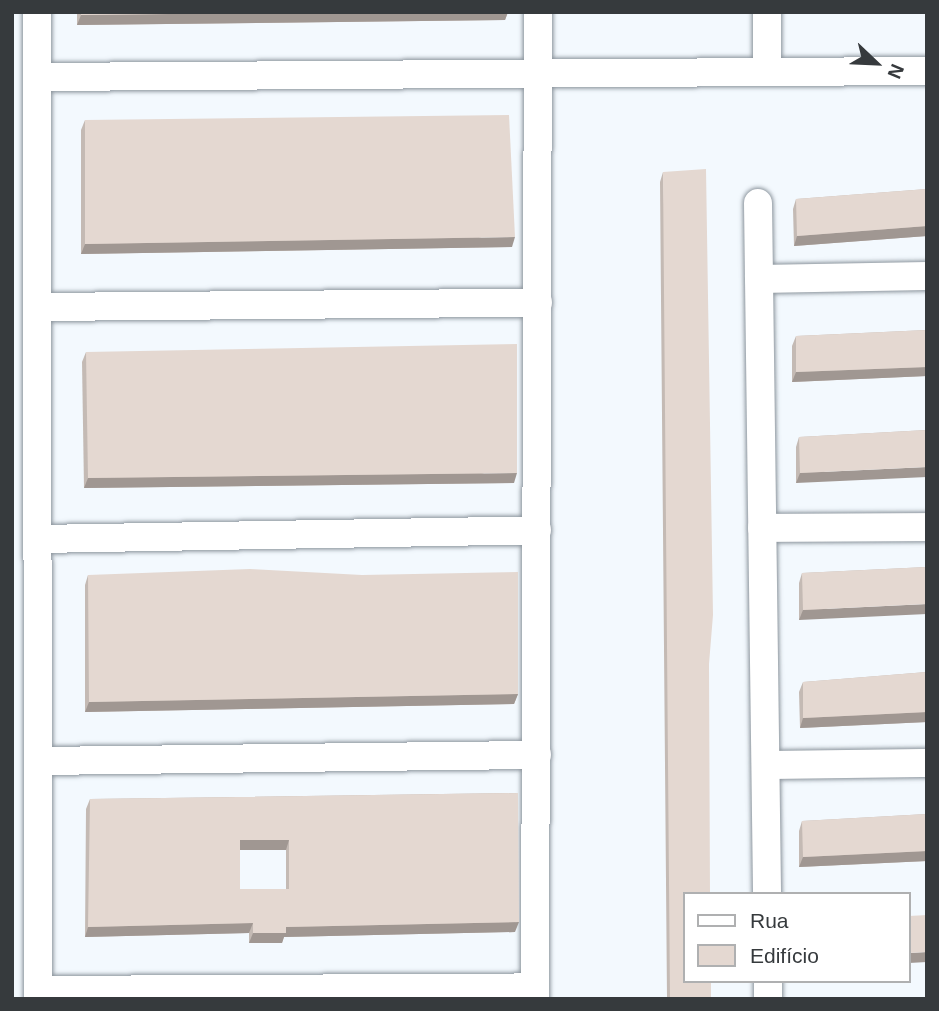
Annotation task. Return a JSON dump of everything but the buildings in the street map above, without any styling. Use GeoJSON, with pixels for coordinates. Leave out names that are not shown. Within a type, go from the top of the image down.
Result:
{"type":"FeatureCollection","features":[{"type":"Feature","properties":{"kind":"street"},"geometry":{"type":"LineString","coordinates":[[37,12],[38,994],[536,993],[538,12]]}},
{"type":"Feature","properties":{"kind":"street"},"geometry":{"type":"LineString","coordinates":[[767,12],[767,69]]}},
{"type":"Feature","properties":{"kind":"street"},"geometry":{"type":"LineString","coordinates":[[37,77],[767,69],[927,71]]}},
{"type":"Feature","properties":{"kind":"street"},"geometry":{"type":"LineString","coordinates":[[758,203],[767,892]]}},
{"type":"Feature","properties":{"kind":"street"},"geometry":{"type":"LineString","coordinates":[[759,279],[927,276]]}},
{"type":"Feature","properties":{"kind":"street"},"geometry":{"type":"LineString","coordinates":[[39,307],[538,303]]}},
{"type":"Feature","properties":{"kind":"street"},"geometry":{"type":"LineString","coordinates":[[762,528],[927,527]]}},
{"type":"Feature","properties":{"kind":"street"},"geometry":{"type":"LineString","coordinates":[[39,540],[537,530]]}},
{"type":"Feature","properties":{"kind":"street"},"geometry":{"type":"LineString","coordinates":[[39,761],[537,755]]}},
{"type":"Feature","properties":{"kind":"street"},"geometry":{"type":"LineString","coordinates":[[765,765],[927,763]]}}]}
